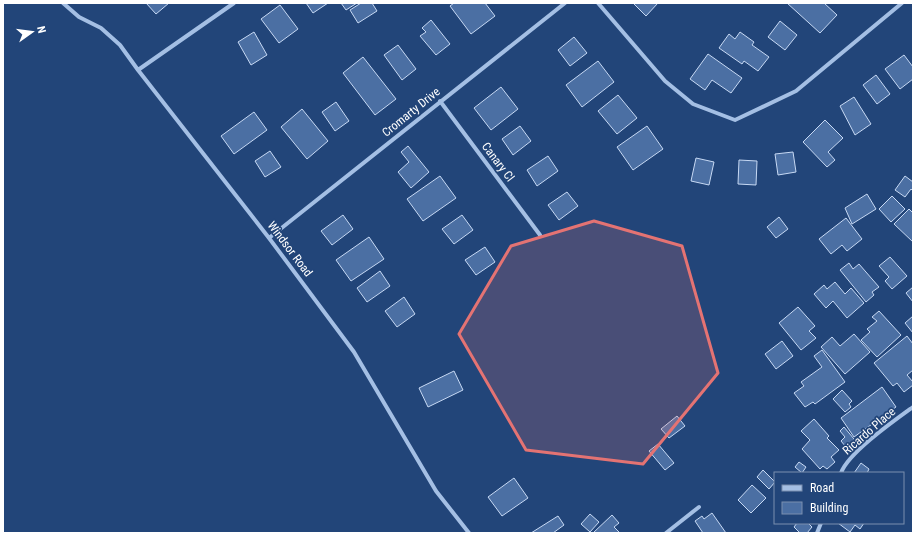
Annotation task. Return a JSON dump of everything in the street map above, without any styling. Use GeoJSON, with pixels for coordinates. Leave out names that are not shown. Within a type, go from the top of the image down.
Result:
{"type":"FeatureCollection","features":[{"type":"Feature","properties":{"kind":"street","name":"Windsor Road"},"geometry":{"type":"LineString","coordinates":[[63,3],[79,18],[101,28],[120,45],[269,238],[354,352],[436,491],[469,533]]}},
{"type":"Feature","properties":{"kind":"street"},"geometry":{"type":"LineString","coordinates":[[138,70],[234,3]]}},
{"type":"Feature","properties":{"kind":"street","name":"Cromarty Drive"},"geometry":{"type":"LineString","coordinates":[[269,238],[565,3]]}},
{"type":"Feature","properties":{"kind":"street"},"geometry":{"type":"LineString","coordinates":[[598,3],[671,86],[693,104],[735,120],[796,91],[902,3]]}},
{"type":"Feature","properties":{"kind":"street","name":"Canary Cl"},"geometry":{"type":"LineString","coordinates":[[440,101],[540,235]]}},
{"type":"Feature","properties":{"kind":"street","name":"Ricardo Place"},"geometry":{"type":"LineString","coordinates":[[841,472],[843,467],[859,450],[913,407]]}},
{"type":"Feature","properties":{"kind":"street"},"geometry":{"type":"LineString","coordinates":[[666,533],[699,507]]}},
{"type":"Feature","properties":{"kind":"highlighted area"},"geometry":{"type":"Polygon","coordinates":[[[594,221],[682,246],[718,373],[643,464],[526,450],[459,334],[511,246],[594,221]]]}},
{"type":"Feature","properties":{"kind":"building"},"geometry":{"type":"Polygon","coordinates":[[[146,3],[169,3],[156,14],[146,3]]]}},
{"type":"Feature","properties":{"kind":"building"},"geometry":{"type":"Polygon","coordinates":[[[306,3],[328,3],[313,13],[306,3]]]}},
{"type":"Feature","properties":{"kind":"building"},"geometry":{"type":"Polygon","coordinates":[[[341,3],[357,3],[346,10],[341,3]]]}},
{"type":"Feature","properties":{"kind":"building"},"geometry":{"type":"Polygon","coordinates":[[[361,3],[372,3],[377,11],[358,23],[350,10],[361,3]]]}},
{"type":"Feature","properties":{"kind":"building"},"geometry":{"type":"Polygon","coordinates":[[[454,3],[485,3],[495,16],[471,34],[450,6],[454,3]]]}},
{"type":"Feature","properties":{"kind":"building"},"geometry":{"type":"Polygon","coordinates":[[[633,3],[658,3],[646,16],[633,3]]]}},
{"type":"Feature","properties":{"kind":"building"},"geometry":{"type":"Polygon","coordinates":[[[787,3],[824,3],[837,15],[820,33],[787,3]]]}},
{"type":"Feature","properties":{"kind":"building"},"geometry":{"type":"Polygon","coordinates":[[[280,5],[298,29],[279,43],[261,19],[280,5]]]}},
{"type":"Feature","properties":{"kind":"building"},"geometry":{"type":"Polygon","coordinates":[[[431,20],[450,44],[436,55],[420,36],[426,32],[422,28],[431,20]]]}},
{"type":"Feature","properties":{"kind":"building"},"geometry":{"type":"Polygon","coordinates":[[[780,21],[797,35],[785,50],[768,37],[780,21]]]}},
{"type":"Feature","properties":{"kind":"building"},"geometry":{"type":"Polygon","coordinates":[[[254,32],[267,55],[251,65],[238,42],[254,32]]]}},
{"type":"Feature","properties":{"kind":"building"},"geometry":{"type":"Polygon","coordinates":[[[740,32],[754,42],[752,45],[769,57],[758,71],[744,61],[742,64],[719,48],[729,34],[735,39],[740,32]]]}},
{"type":"Feature","properties":{"kind":"building"},"geometry":{"type":"Polygon","coordinates":[[[574,37],[587,53],[570,66],[558,50],[574,37]]]}},
{"type":"Feature","properties":{"kind":"building"},"geometry":{"type":"Polygon","coordinates":[[[398,45],[416,69],[402,80],[384,55],[398,45]]]}},
{"type":"Feature","properties":{"kind":"building"},"geometry":{"type":"Polygon","coordinates":[[[708,54],[742,78],[731,93],[712,80],[705,90],[690,79],[708,54]]]}},
{"type":"Feature","properties":{"kind":"building"},"geometry":{"type":"Polygon","coordinates":[[[904,55],[913,67],[913,79],[900,89],[885,69],[904,55]]]}},
{"type":"Feature","properties":{"kind":"building"},"geometry":{"type":"Polygon","coordinates":[[[363,57],[396,99],[375,115],[343,73],[363,57]]]}},
{"type":"Feature","properties":{"kind":"building"},"geometry":{"type":"Polygon","coordinates":[[[598,61],[614,82],[582,107],[566,85],[598,61]]]}},
{"type":"Feature","properties":{"kind":"building"},"geometry":{"type":"Polygon","coordinates":[[[876,75],[890,94],[877,104],[863,85],[876,75]]]}},
{"type":"Feature","properties":{"kind":"building"},"geometry":{"type":"Polygon","coordinates":[[[501,87],[518,109],[491,130],[474,108],[501,87]]]}},
{"type":"Feature","properties":{"kind":"building"},"geometry":{"type":"Polygon","coordinates":[[[618,95],[637,118],[617,134],[598,111],[618,95]]]}},
{"type":"Feature","properties":{"kind":"building"},"geometry":{"type":"Polygon","coordinates":[[[854,97],[871,124],[855,135],[840,106],[854,97]]]}},
{"type":"Feature","properties":{"kind":"building"},"geometry":{"type":"Polygon","coordinates":[[[336,102],[349,121],[335,131],[322,112],[336,102]]]}},
{"type":"Feature","properties":{"kind":"building"},"geometry":{"type":"Polygon","coordinates":[[[302,109],[328,141],[307,159],[281,127],[302,109]]]}},
{"type":"Feature","properties":{"kind":"building"},"geometry":{"type":"Polygon","coordinates":[[[254,112],[267,130],[234,154],[221,136],[254,112]]]}},
{"type":"Feature","properties":{"kind":"building"},"geometry":{"type":"Polygon","coordinates":[[[825,120],[843,138],[828,152],[835,160],[827,167],[803,142],[825,120]]]}},
{"type":"Feature","properties":{"kind":"building"},"geometry":{"type":"Polygon","coordinates":[[[520,126],[531,141],[513,155],[502,139],[520,126]]]}},
{"type":"Feature","properties":{"kind":"building"},"geometry":{"type":"Polygon","coordinates":[[[647,126],[663,149],[633,170],[617,147],[647,126]]]}},
{"type":"Feature","properties":{"kind":"building"},"geometry":{"type":"Polygon","coordinates":[[[408,146],[429,172],[411,188],[398,172],[409,162],[401,152],[408,146]]]}},
{"type":"Feature","properties":{"kind":"building"},"geometry":{"type":"Polygon","coordinates":[[[270,151],[281,167],[265,177],[255,161],[270,151]]]}},
{"type":"Feature","properties":{"kind":"building"},"geometry":{"type":"Polygon","coordinates":[[[793,152],[796,172],[778,175],[775,154],[793,152]]]}},
{"type":"Feature","properties":{"kind":"building"},"geometry":{"type":"Polygon","coordinates":[[[548,156],[558,171],[537,186],[527,170],[548,156]]]}},
{"type":"Feature","properties":{"kind":"building"},"geometry":{"type":"Polygon","coordinates":[[[696,158],[714,162],[709,185],[691,181],[696,158]]]}},
{"type":"Feature","properties":{"kind":"building"},"geometry":{"type":"Polygon","coordinates":[[[739,160],[757,161],[756,185],[738,184],[739,160]]]}},
{"type":"Feature","properties":{"kind":"building"},"geometry":{"type":"Polygon","coordinates":[[[440,176],[456,198],[423,221],[407,199],[440,176]]]}},
{"type":"Feature","properties":{"kind":"building"},"geometry":{"type":"Polygon","coordinates":[[[905,176],[913,182],[913,191],[911,189],[905,197],[895,190],[905,176]]]}},
{"type":"Feature","properties":{"kind":"building"},"geometry":{"type":"Polygon","coordinates":[[[567,192],[578,206],[559,220],[548,205],[567,192]]]}},
{"type":"Feature","properties":{"kind":"building"},"geometry":{"type":"Polygon","coordinates":[[[867,194],[876,209],[852,224],[845,208],[867,194]]]}},
{"type":"Feature","properties":{"kind":"building"},"geometry":{"type":"Polygon","coordinates":[[[892,196],[905,209],[891,222],[879,209],[892,196]]]}},
{"type":"Feature","properties":{"kind":"building"},"geometry":{"type":"Polygon","coordinates":[[[909,209],[913,213],[913,242],[894,224],[909,209]]]}},
{"type":"Feature","properties":{"kind":"building"},"geometry":{"type":"Polygon","coordinates":[[[343,215],[353,229],[332,245],[321,231],[343,215]]]}},
{"type":"Feature","properties":{"kind":"building"},"geometry":{"type":"Polygon","coordinates":[[[462,215],[473,230],[454,244],[442,229],[462,215]]]}},
{"type":"Feature","properties":{"kind":"building"},"geometry":{"type":"Polygon","coordinates":[[[779,217],[788,229],[776,238],[767,227],[779,217]]]}},
{"type":"Feature","properties":{"kind":"building"},"geometry":{"type":"Polygon","coordinates":[[[846,218],[862,239],[847,251],[842,245],[831,254],[819,239],[846,218]]]}},
{"type":"Feature","properties":{"kind":"building"},"geometry":{"type":"Polygon","coordinates":[[[369,237],[384,259],[351,281],[336,260],[369,237]]]}},
{"type":"Feature","properties":{"kind":"building"},"geometry":{"type":"Polygon","coordinates":[[[485,247],[495,262],[476,275],[465,260],[485,247]]]}},
{"type":"Feature","properties":{"kind":"building"},"geometry":{"type":"Polygon","coordinates":[[[890,257],[907,276],[892,289],[885,281],[889,277],[879,266],[890,257]]]}},
{"type":"Feature","properties":{"kind":"building"},"geometry":{"type":"Polygon","coordinates":[[[849,263],[853,269],[859,264],[879,287],[872,292],[874,295],[866,302],[840,270],[849,263]]]}},
{"type":"Feature","properties":{"kind":"building"},"geometry":{"type":"Polygon","coordinates":[[[380,271],[390,286],[367,302],[357,288],[380,271]]]}},
{"type":"Feature","properties":{"kind":"building"},"geometry":{"type":"Polygon","coordinates":[[[835,282],[845,294],[851,288],[864,303],[847,318],[833,301],[826,308],[814,294],[824,285],[827,289],[835,282]]]}},
{"type":"Feature","properties":{"kind":"building"},"geometry":{"type":"Polygon","coordinates":[[[913,287],[913,302],[906,293],[913,287]]]}},
{"type":"Feature","properties":{"kind":"building"},"geometry":{"type":"Polygon","coordinates":[[[404,297],[415,314],[397,327],[385,311],[404,297]]]}},
{"type":"Feature","properties":{"kind":"building"},"geometry":{"type":"Polygon","coordinates":[[[798,307],[815,326],[809,331],[816,338],[801,350],[779,323],[798,307]]]}},
{"type":"Feature","properties":{"kind":"building"},"geometry":{"type":"Polygon","coordinates":[[[879,311],[901,335],[877,357],[861,340],[870,332],[867,329],[877,321],[872,317],[879,311]]]}},
{"type":"Feature","properties":{"kind":"building"},"geometry":{"type":"Polygon","coordinates":[[[913,316],[913,333],[905,323],[913,316]]]}},
{"type":"Feature","properties":{"kind":"building"},"geometry":{"type":"Polygon","coordinates":[[[854,334],[870,352],[845,374],[821,347],[832,337],[840,346],[854,334]]]}},
{"type":"Feature","properties":{"kind":"building"},"geometry":{"type":"Polygon","coordinates":[[[907,336],[913,344],[913,370],[907,375],[913,382],[913,385],[904,392],[897,383],[893,386],[874,363],[907,336]]]}},
{"type":"Feature","properties":{"kind":"building"},"geometry":{"type":"Polygon","coordinates":[[[782,341],[793,356],[776,369],[765,354],[782,341]]]}},
{"type":"Feature","properties":{"kind":"building"},"geometry":{"type":"Polygon","coordinates":[[[822,350],[845,382],[815,404],[813,402],[805,407],[794,393],[804,386],[801,382],[822,367],[814,356],[822,350]]]}},
{"type":"Feature","properties":{"kind":"building"},"geometry":{"type":"Polygon","coordinates":[[[454,371],[463,390],[428,407],[419,388],[454,371]]]}},
{"type":"Feature","properties":{"kind":"building"},"geometry":{"type":"Polygon","coordinates":[[[882,387],[896,407],[854,437],[841,418],[882,387]]]}},
{"type":"Feature","properties":{"kind":"building"},"geometry":{"type":"Polygon","coordinates":[[[842,390],[852,401],[849,404],[851,407],[845,412],[833,399],[842,390]]]}},
{"type":"Feature","properties":{"kind":"building"},"geometry":{"type":"Polygon","coordinates":[[[677,416],[685,426],[669,438],[661,429],[677,416]]]}},
{"type":"Feature","properties":{"kind":"building"},"geometry":{"type":"Polygon","coordinates":[[[814,419],[829,436],[827,438],[839,450],[831,457],[835,462],[827,469],[823,466],[820,469],[802,449],[810,440],[801,431],[814,419]]]}},
{"type":"Feature","properties":{"kind":"building"},"geometry":{"type":"Polygon","coordinates":[[[844,427],[859,445],[850,452],[841,441],[845,437],[840,431],[844,427]]]}},
{"type":"Feature","properties":{"kind":"building"},"geometry":{"type":"Polygon","coordinates":[[[658,444],[674,463],[665,470],[649,451],[658,444]]]}},
{"type":"Feature","properties":{"kind":"building"},"geometry":{"type":"Polygon","coordinates":[[[799,462],[806,467],[803,472],[801,472],[795,467],[799,462]]]}},
{"type":"Feature","properties":{"kind":"building"},"geometry":{"type":"Polygon","coordinates":[[[861,463],[869,469],[868,472],[855,472],[861,463]]]}},
{"type":"Feature","properties":{"kind":"building"},"geometry":{"type":"Polygon","coordinates":[[[763,470],[774,481],[774,483],[769,489],[757,477],[763,470]]]}},
{"type":"Feature","properties":{"kind":"building"},"geometry":{"type":"Polygon","coordinates":[[[514,478],[528,498],[502,516],[488,497],[514,478]]]}},
{"type":"Feature","properties":{"kind":"building"},"geometry":{"type":"Polygon","coordinates":[[[752,485],[766,498],[751,513],[738,500],[752,485]]]}},
{"type":"Feature","properties":{"kind":"building"},"geometry":{"type":"Polygon","coordinates":[[[712,513],[726,533],[703,533],[695,521],[702,516],[704,519],[712,513]]]}},
{"type":"Feature","properties":{"kind":"building"},"geometry":{"type":"Polygon","coordinates":[[[590,514],[599,522],[590,532],[581,524],[590,514]]]}},
{"type":"Feature","properties":{"kind":"building"},"geometry":{"type":"Polygon","coordinates":[[[612,515],[619,523],[614,527],[620,533],[593,533],[612,515]]]}},
{"type":"Feature","properties":{"kind":"building"},"geometry":{"type":"Polygon","coordinates":[[[558,516],[564,525],[553,533],[531,533],[558,516]]]}},
{"type":"Feature","properties":{"kind":"building"},"geometry":{"type":"Polygon","coordinates":[[[796,524],[809,524],[812,527],[807,533],[800,533],[794,527],[796,524]]]}},
{"type":"Feature","properties":{"kind":"building"},"geometry":{"type":"Polygon","coordinates":[[[839,524],[863,524],[860,529],[855,525],[850,532],[839,524]]]}}]}
